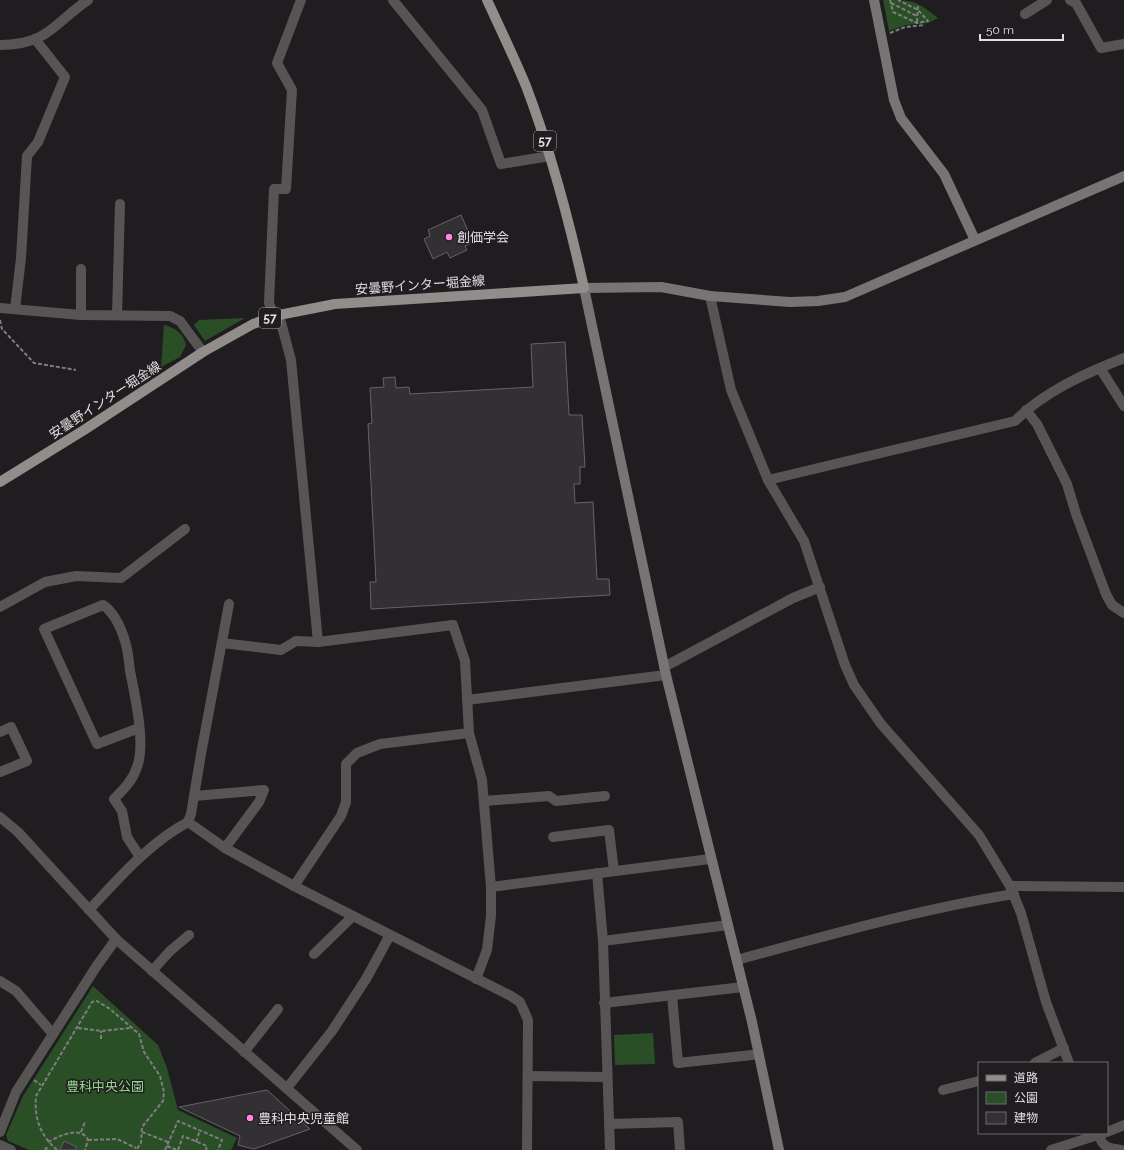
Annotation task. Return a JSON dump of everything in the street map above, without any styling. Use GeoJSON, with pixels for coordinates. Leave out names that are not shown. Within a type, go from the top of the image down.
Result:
{"type":"FeatureCollection","features":[{"type":"Feature","properties":{"kind":"main road","name":"57"},"geometry":{"type":"LineString","coordinates":[[487,0],[525,86],[550,156],[571,225],[584,288]]}},
{"type":"Feature","properties":{"kind":"main road","name":"安曇野インター堀金線"},"geometry":{"type":"LineString","coordinates":[[0,482],[84,430],[204,352],[253,324],[276,316],[335,304],[584,288]]}},
{"type":"Feature","properties":{"kind":"street"},"geometry":{"type":"LineString","coordinates":[[0,45],[16,45],[45,35],[88,0]]}},
{"type":"Feature","properties":{"kind":"street"},"geometry":{"type":"LineString","coordinates":[[301,0],[277,63],[292,90],[286,189],[274,189],[269,303],[276,316],[291,360],[318,642]]}},
{"type":"Feature","properties":{"kind":"street"},"geometry":{"type":"LineString","coordinates":[[393,0],[482,110],[501,164],[550,156]]}},
{"type":"Feature","properties":{"kind":"street"},"geometry":{"type":"LineString","coordinates":[[874,0],[894,100],[901,118],[944,174],[975,240]]}},
{"type":"Feature","properties":{"kind":"street"},"geometry":{"type":"LineString","coordinates":[[1025,14],[1037,3],[1047,0]]}},
{"type":"Feature","properties":{"kind":"street"},"geometry":{"type":"LineString","coordinates":[[1070,0],[1076,3],[1101,48],[1124,44]]}},
{"type":"Feature","properties":{"kind":"street"},"geometry":{"type":"LineString","coordinates":[[15,309],[22,258],[27,156],[38,142],[65,77],[35,39]]}},
{"type":"Feature","properties":{"kind":"street"},"geometry":{"type":"LineString","coordinates":[[779,1150],[737,960],[710,859],[665,671],[584,288],[661,286],[710,296],[790,302],[818,301],[845,296],[1124,176]]}},
{"type":"Feature","properties":{"kind":"street"},"geometry":{"type":"LineString","coordinates":[[117,315],[120,204]]}},
{"type":"Feature","properties":{"kind":"street"},"geometry":{"type":"LineString","coordinates":[[81,269],[82,315]]}},
{"type":"Feature","properties":{"kind":"street"},"geometry":{"type":"LineString","coordinates":[[710,296],[731,390],[768,480],[804,541],[845,665],[854,685],[881,724],[979,834],[1012,890],[1046,1002],[1069,1062]]}},
{"type":"Feature","properties":{"kind":"street"},"geometry":{"type":"LineString","coordinates":[[0,308],[82,315],[170,316],[180,321],[204,352]]}},
{"type":"Feature","properties":{"kind":"street"},"geometry":{"type":"LineString","coordinates":[[768,480],[1015,420],[1026,410],[1072,381],[1124,358]]}},
{"type":"Feature","properties":{"kind":"street"},"geometry":{"type":"LineString","coordinates":[[1100,368],[1124,406]]}},
{"type":"Feature","properties":{"kind":"street"},"geometry":{"type":"LineString","coordinates":[[1026,410],[1036,424],[1067,484],[1076,514],[1106,594],[1112,605],[1124,613]]}},
{"type":"Feature","properties":{"kind":"street"},"geometry":{"type":"LineString","coordinates":[[0,607],[45,582],[76,576],[121,578],[186,529]]}},
{"type":"Feature","properties":{"kind":"street"},"geometry":{"type":"LineString","coordinates":[[467,700],[665,671],[793,598],[820,587]]}},
{"type":"Feature","properties":{"kind":"street"},"geometry":{"type":"LineString","coordinates":[[89,910],[140,857],[170,831],[188,822],[191,814],[229,604]]}},
{"type":"Feature","properties":{"kind":"street"},"geometry":{"type":"LineString","coordinates":[[139,728],[97,744],[44,629],[103,605],[112,611],[126,642],[139,728],[140,748],[138,766],[129,784],[114,799],[122,812],[128,837],[140,857]]}},
{"type":"Feature","properties":{"kind":"street"},"geometry":{"type":"LineString","coordinates":[[222,643],[281,650],[296,641],[318,642],[453,626],[464,661],[470,733],[482,780],[491,887],[491,916],[487,950],[476,979]]}},
{"type":"Feature","properties":{"kind":"street"},"geometry":{"type":"LineString","coordinates":[[0,732],[11,727],[27,761],[0,772]]}},
{"type":"Feature","properties":{"kind":"street"},"geometry":{"type":"LineString","coordinates":[[294,886],[341,816],[346,802],[346,764],[357,753],[380,744],[470,733]]}},
{"type":"Feature","properties":{"kind":"street"},"geometry":{"type":"LineString","coordinates":[[194,796],[264,790],[259,802],[225,848]]}},
{"type":"Feature","properties":{"kind":"street"},"geometry":{"type":"LineString","coordinates":[[484,801],[549,796],[556,801],[605,796]]}},
{"type":"Feature","properties":{"kind":"street"},"geometry":{"type":"LineString","coordinates":[[0,817],[18,832],[116,939],[357,1150]]}},
{"type":"Feature","properties":{"kind":"street"},"geometry":{"type":"LineString","coordinates":[[188,822],[225,848],[294,886],[520,1002],[528,1020],[527,1150]]}},
{"type":"Feature","properties":{"kind":"street"},"geometry":{"type":"LineString","coordinates":[[553,837],[610,830],[614,871]]}},
{"type":"Feature","properties":{"kind":"street"},"geometry":{"type":"LineString","coordinates":[[491,887],[710,859]]}},
{"type":"Feature","properties":{"kind":"street"},"geometry":{"type":"LineString","coordinates":[[597,873],[603,941],[606,1077],[610,1150]]}},
{"type":"Feature","properties":{"kind":"street"},"geometry":{"type":"LineString","coordinates":[[737,960],[914,912],[1012,890],[1124,887]]}},
{"type":"Feature","properties":{"kind":"street"},"geometry":{"type":"LineString","coordinates":[[314,954],[353,916]]}},
{"type":"Feature","properties":{"kind":"street"},"geometry":{"type":"LineString","coordinates":[[603,941],[728,925]]}},
{"type":"Feature","properties":{"kind":"street"},"geometry":{"type":"LineString","coordinates":[[152,971],[189,935]]}},
{"type":"Feature","properties":{"kind":"street"},"geometry":{"type":"LineString","coordinates":[[287,1088],[332,1031],[366,979],[390,935]]}},
{"type":"Feature","properties":{"kind":"street"},"geometry":{"type":"LineString","coordinates":[[0,1132],[16,1092],[116,939]]}},
{"type":"Feature","properties":{"kind":"street"},"geometry":{"type":"LineString","coordinates":[[0,981],[16,991],[53,1034]]}},
{"type":"Feature","properties":{"kind":"street"},"geometry":{"type":"LineString","coordinates":[[604,1003],[743,987]]}},
{"type":"Feature","properties":{"kind":"street"},"geometry":{"type":"LineString","coordinates":[[672,995],[678,1063],[752,1055]]}},
{"type":"Feature","properties":{"kind":"street"},"geometry":{"type":"LineString","coordinates":[[244,1052],[278,1009]]}},
{"type":"Feature","properties":{"kind":"street"},"geometry":{"type":"LineString","coordinates":[[1037,1062],[1064,1048]]}},
{"type":"Feature","properties":{"kind":"street"},"geometry":{"type":"LineString","coordinates":[[528,1076],[606,1077]]}},
{"type":"Feature","properties":{"kind":"street"},"geometry":{"type":"LineString","coordinates":[[944,1090],[978,1081]]}},
{"type":"Feature","properties":{"kind":"street"},"geometry":{"type":"LineString","coordinates":[[609,1124],[678,1122],[680,1150]]}},
{"type":"Feature","properties":{"kind":"street"},"geometry":{"type":"LineString","coordinates":[[1108,1131],[1124,1125]]}},
{"type":"Feature","properties":{"kind":"street"},"geometry":{"type":"LineString","coordinates":[[1051,1150],[1099,1134]]}},
{"type":"Feature","properties":{"kind":"street"},"geometry":{"type":"LineString","coordinates":[[1102,1134],[1102,1144],[1108,1148],[1121,1150]]}},
{"type":"Feature","properties":{"kind":"street"},"geometry":{"type":"LineString","coordinates":[[0,1145],[11,1150]]}},
{"type":"Feature","properties":{"kind":"path"},"geometry":{"type":"LineString","coordinates":[[882,37],[905,27],[928,21],[918,10],[898,0]]}},
{"type":"Feature","properties":{"kind":"path"},"geometry":{"type":"LineString","coordinates":[[891,2],[917,16]]}},
{"type":"Feature","properties":{"kind":"path"},"geometry":{"type":"LineString","coordinates":[[891,2],[893,12],[916,24],[925,25]]}},
{"type":"Feature","properties":{"kind":"path"},"geometry":{"type":"LineString","coordinates":[[916,24],[918,4]]}},
{"type":"Feature","properties":{"kind":"path"},"geometry":{"type":"LineString","coordinates":[[0,320],[2,329],[34,364],[76,370]]}},
{"type":"Feature","properties":{"kind":"path"},"geometry":{"type":"LineString","coordinates":[[57,1150],[48,1142],[40,1129],[35,1111],[36,1096],[41,1085],[78,1028],[92,1002],[97,1001],[110,1009],[130,1028],[139,1034],[144,1052],[160,1076],[164,1092],[163,1101],[142,1127],[141,1143],[136,1149],[117,1139],[88,1140]]}},
{"type":"Feature","properties":{"kind":"path"},"geometry":{"type":"LineString","coordinates":[[78,1028],[101,1031],[130,1028]]}},
{"type":"Feature","properties":{"kind":"path"},"geometry":{"type":"LineString","coordinates":[[101,1031],[101,1039]]}},
{"type":"Feature","properties":{"kind":"path"},"geometry":{"type":"LineString","coordinates":[[165,1150],[178,1121],[222,1140],[218,1150]]}},
{"type":"Feature","properties":{"kind":"path"},"geometry":{"type":"LineString","coordinates":[[81,1132],[85,1122]]}},
{"type":"Feature","properties":{"kind":"path"},"geometry":{"type":"LineString","coordinates":[[196,1142],[200,1130]]}},
{"type":"Feature","properties":{"kind":"path"},"geometry":{"type":"LineString","coordinates":[[48,1142],[69,1133],[81,1132],[86,1135],[88,1140],[85,1150]]}},
{"type":"Feature","properties":{"kind":"path"},"geometry":{"type":"LineString","coordinates":[[142,1132],[168,1142]]}},
{"type":"Feature","properties":{"kind":"path"},"geometry":{"type":"LineString","coordinates":[[167,1146],[178,1150],[183,1136],[207,1146],[206,1150]]}},
{"type":"Feature","properties":{"kind":"path"},"geometry":{"type":"LineString","coordinates":[[45,1150],[46,1148],[50,1150]]}},
{"type":"Feature","properties":{"kind":"green space"},"geometry":{"type":"Polygon","coordinates":[[[883,0],[913,2],[938,18],[928,23],[906,25],[889,31],[883,0]]]}},
{"type":"Feature","properties":{"kind":"green space"},"geometry":{"type":"Polygon","coordinates":[[[245,318],[205,341],[194,325],[199,320],[245,318]]]}},
{"type":"Feature","properties":{"kind":"green space"},"geometry":{"type":"Polygon","coordinates":[[[164,325],[181,334],[186,345],[180,357],[161,367],[164,325]]]}},
{"type":"Feature","properties":{"kind":"green space","name":"豊科中央公園"},"geometry":{"type":"Polygon","coordinates":[[[93,986],[158,1045],[167,1068],[178,1110],[237,1138],[231,1150],[29,1150],[8,1141],[6,1135],[23,1096],[93,986]]]}},
{"type":"Feature","properties":{"kind":"green space"},"geometry":{"type":"Polygon","coordinates":[[[653,1033],[655,1064],[615,1065],[614,1035],[653,1033]]]}},
{"type":"Feature","properties":{"kind":"building","name":"創価学会"},"geometry":{"type":"Polygon","coordinates":[[[461,215],[473,242],[465,246],[467,250],[450,258],[447,252],[433,259],[424,239],[430,236],[428,230],[461,215]]]}},
{"type":"Feature","properties":{"kind":"building"},"geometry":{"type":"Polygon","coordinates":[[[565,342],[569,415],[582,415],[585,467],[580,467],[580,484],[574,484],[575,503],[593,502],[597,579],[609,579],[610,595],[371,609],[370,582],[376,582],[368,424],[372,423],[370,388],[384,387],[383,378],[395,377],[396,388],[409,387],[410,394],[533,387],[531,344],[565,342]]]}},
{"type":"Feature","properties":{"kind":"building","name":"豊科中央児童館"},"geometry":{"type":"Polygon","coordinates":[[[267,1090],[310,1129],[254,1149],[238,1145],[240,1136],[179,1107],[267,1090]]]}},
{"type":"Feature","properties":{"kind":"building"},"geometry":{"type":"Polygon","coordinates":[[[64,1141],[77,1147],[75,1150],[60,1150],[64,1141]]]}},
{"type":"Feature","properties":{"kind":"place","name":"創価学会"},"geometry":{"type":"Point","coordinates":[449,237]}},
{"type":"Feature","properties":{"kind":"place","name":"豊科中央児童館"},"geometry":{"type":"Point","coordinates":[250,1118]}}]}
